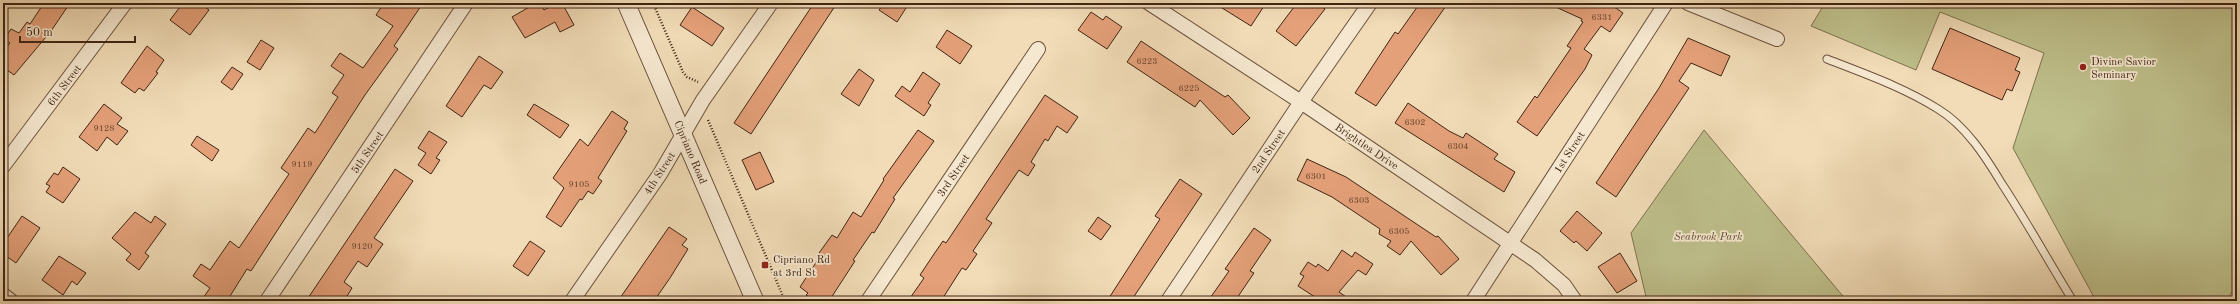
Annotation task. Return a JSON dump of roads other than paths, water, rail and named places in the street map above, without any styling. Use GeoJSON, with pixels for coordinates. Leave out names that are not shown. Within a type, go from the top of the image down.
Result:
{"type":"FeatureCollection","features":[{"type":"Feature","properties":{"kind":"street","name":"6th Street"},"geometry":{"type":"LineString","coordinates":[[3,166],[125,3]]}},
{"type":"Feature","properties":{"kind":"street","name":"5th Street"},"geometry":{"type":"LineString","coordinates":[[267,301],[466,3]]}},
{"type":"Feature","properties":{"kind":"street","name":"Cipriano Road"},"geometry":{"type":"LineString","coordinates":[[626,3],[755,301]]}},
{"type":"Feature","properties":{"kind":"street","name":"4th Street"},"geometry":{"type":"LineString","coordinates":[[572,301],[660,174],[703,100],[771,3]]}},
{"type":"Feature","properties":{"kind":"street","name":"Brightlea Drive"},"geometry":{"type":"LineString","coordinates":[[1149,3],[1301,102],[1510,244],[1554,276],[1564,285],[1575,301]]}},
{"type":"Feature","properties":{"kind":"street","name":"2nd Street"},"geometry":{"type":"LineString","coordinates":[[1168,301],[1301,102],[1370,3]]}},
{"type":"Feature","properties":{"kind":"street","name":"1st Street"},"geometry":{"type":"LineString","coordinates":[[1473,301],[1666,3]]}},
{"type":"Feature","properties":{"kind":"street"},"geometry":{"type":"LineString","coordinates":[[1688,3],[1777,39]]}},
{"type":"Feature","properties":{"kind":"street","name":"3rd Street"},"geometry":{"type":"LineString","coordinates":[[868,301],[1038,49]]}},
{"type":"Feature","properties":{"kind":"street"},"geometry":{"type":"LineString","coordinates":[[3,295],[11,301]]}},
{"type":"Feature","properties":{"kind":"lane"},"geometry":{"type":"LineString","coordinates":[[1827,59],[1888,82],[1938,109],[1964,130],[1987,160],[2034,232],[2072,301]]}},
{"type":"Feature","properties":{"kind":"place","name":"Divine Savior Seminary"},"geometry":{"type":"Point","coordinates":[2083,67]}},
{"type":"Feature","properties":{"kind":"place","name":"Cipriano Rd at 3rd St"},"geometry":{"type":"Point","coordinates":[765,265]}},
{"type":"Feature","properties":{"kind":"park label","name":"Seabrook Park"},"geometry":{"type":"Point","coordinates":[1708,236]}}]}
